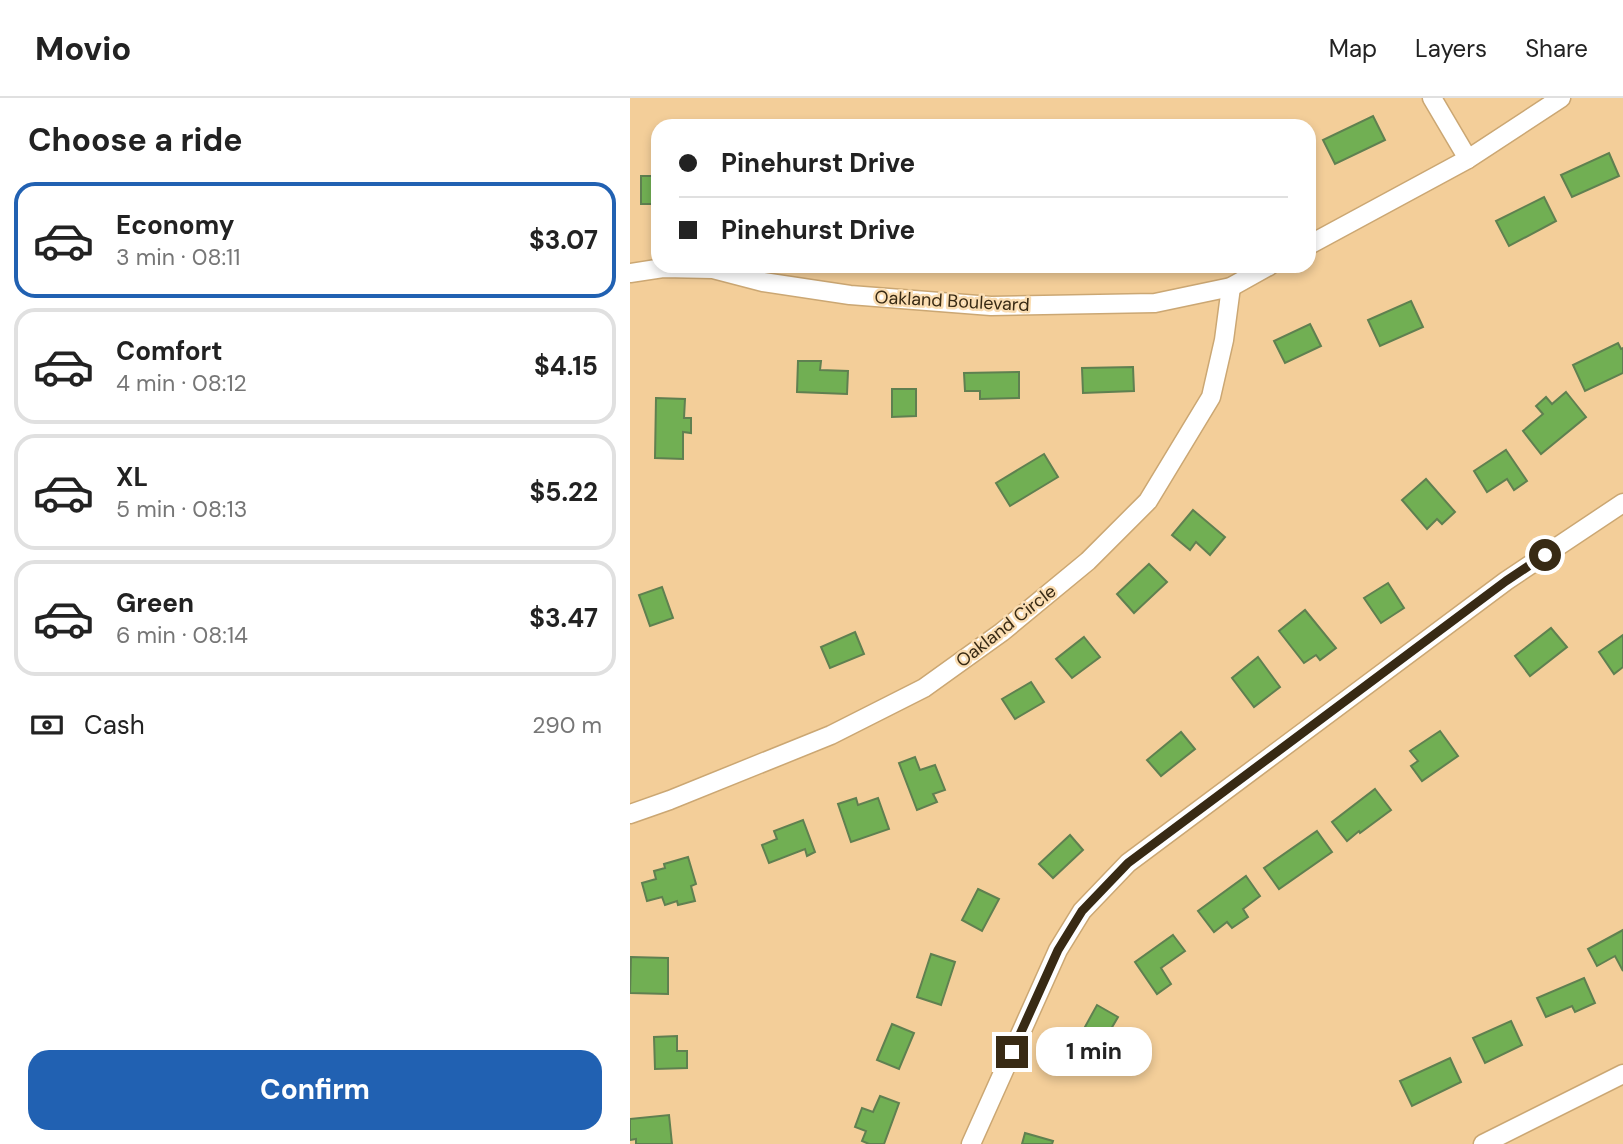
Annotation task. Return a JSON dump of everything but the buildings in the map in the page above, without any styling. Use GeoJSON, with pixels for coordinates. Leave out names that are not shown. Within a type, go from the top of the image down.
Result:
{"type":"FeatureCollection","features":[{"type":"Feature","properties":{"kind":"street"},"geometry":{"type":"LineString","coordinates":[[1432,98],[1468,159]]}},
{"type":"Feature","properties":{"kind":"street"},"geometry":{"type":"LineString","coordinates":[[1316,240],[1468,159],[1561,98]]}},
{"type":"Feature","properties":{"kind":"street","name":"Oakland Boulevard"},"geometry":{"type":"LineString","coordinates":[[630,273],[651,270]]}},
{"type":"Feature","properties":{"kind":"street","name":"Oakland Boulevard"},"geometry":{"type":"LineString","coordinates":[[728,273],[763,282],[850,295],[991,306],[1156,303],[1231,287],[1256,273]]}},
{"type":"Feature","properties":{"kind":"street","name":"Oakland Circle"},"geometry":{"type":"LineString","coordinates":[[630,814],[831,735],[923,688],[1002,632],[1088,561],[1148,501],[1211,397],[1224,340],[1231,287]]}},
{"type":"Feature","properties":{"kind":"street"},"geometry":{"type":"LineString","coordinates":[[971,1144],[1058,950],[1082,911],[1128,863],[1506,581],[1623,503]]}},
{"type":"Feature","properties":{"kind":"street"},"geometry":{"type":"LineString","coordinates":[[1483,1144],[1623,1074]]}},
{"type":"Feature","properties":{"kind":"route"},"geometry":{"type":"LineString","coordinates":[[1012,1052],[1058,950],[1082,911],[1128,863],[1506,581],[1545,555]]}}]}
